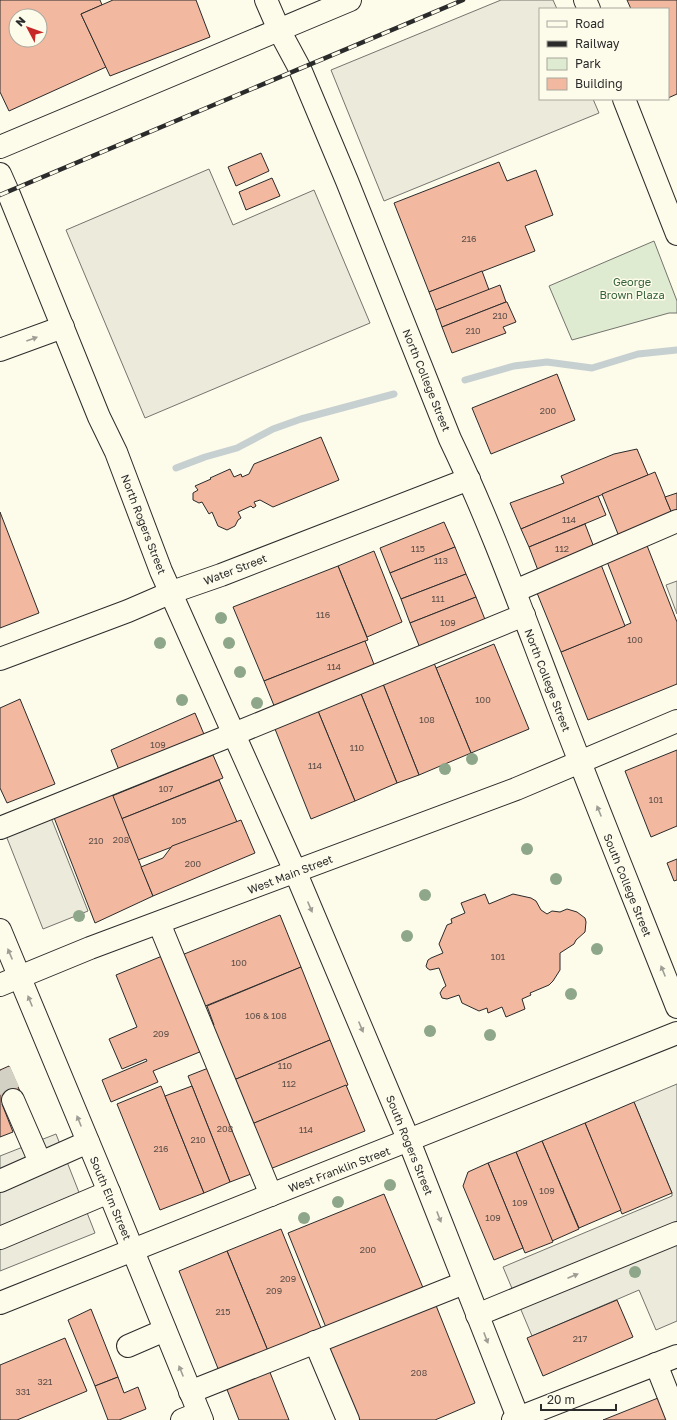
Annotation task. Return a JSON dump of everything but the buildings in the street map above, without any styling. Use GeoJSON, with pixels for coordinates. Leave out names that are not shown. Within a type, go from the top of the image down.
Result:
{"type":"FeatureCollection","features":[{"type":"Feature","properties":{"kind":"street","name":"North College Street"},"geometry":{"type":"LineString","coordinates":[[266,0],[279,30],[300,69],[347,181],[450,439],[469,478],[515,591],[580,762]]}},
{"type":"Feature","properties":{"kind":"street"},"geometry":{"type":"LineString","coordinates":[[0,147],[350,0]]}},
{"type":"Feature","properties":{"kind":"street"},"geometry":{"type":"LineString","coordinates":[[624,100],[677,234]]}},
{"type":"Feature","properties":{"kind":"street","name":"North Rogers Street"},"geometry":{"type":"LineString","coordinates":[[0,174],[99,417],[116,452],[162,571],[295,871]]}},
{"type":"Feature","properties":{"kind":"street"},"geometry":{"type":"LineString","coordinates":[[0,350],[63,327]]}},
{"type":"Feature","properties":{"kind":"street","name":"Water Street"},"geometry":{"type":"LineString","coordinates":[[0,659],[128,611],[172,592],[221,575],[469,478]]}},
{"type":"Feature","properties":{"kind":"street"},"geometry":{"type":"LineString","coordinates":[[515,591],[677,521]]}},
{"type":"Feature","properties":{"kind":"street"},"geometry":{"type":"LineString","coordinates":[[0,828],[524,615]]}},
{"type":"Feature","properties":{"kind":"street","name":"West Main Street"},"geometry":{"type":"LineString","coordinates":[[0,985],[90,948],[516,789],[677,722]]}},
{"type":"Feature","properties":{"kind":"street","name":"South College Street"},"geometry":{"type":"LineString","coordinates":[[580,762],[677,1007]]}},
{"type":"Feature","properties":{"kind":"street","name":"South Rogers Street"},"geometry":{"type":"LineString","coordinates":[[295,871],[409,1141],[517,1419]]}},
{"type":"Feature","properties":{"kind":"street"},"geometry":{"type":"LineString","coordinates":[[159,923],[271,1195]]}},
{"type":"Feature","properties":{"kind":"street","name":"South Elm Street"},"geometry":{"type":"LineString","coordinates":[[0,930],[190,1392],[194,1418]]}},
{"type":"Feature","properties":{"kind":"street","name":"West Franklin Street"},"geometry":{"type":"LineString","coordinates":[[1,1299],[133,1251],[677,1033]]}},
{"type":"Feature","properties":{"kind":"street"},"geometry":{"type":"LineString","coordinates":[[13,1100],[40,1162]]}},
{"type":"Feature","properties":{"kind":"street"},"geometry":{"type":"LineString","coordinates":[[0,1181],[88,1142]]}},
{"type":"Feature","properties":{"kind":"street"},"geometry":{"type":"LineString","coordinates":[[0,1238],[109,1192]]}},
{"type":"Feature","properties":{"kind":"street"},"geometry":{"type":"LineString","coordinates":[[478,1316],[677,1233]]}},
{"type":"Feature","properties":{"kind":"street"},"geometry":{"type":"LineString","coordinates":[[190,1392],[464,1282]]}},
{"type":"Feature","properties":{"kind":"street"},"geometry":{"type":"LineString","coordinates":[[128,1346],[165,1330]]}},
{"type":"Feature","properties":{"kind":"street"},"geometry":{"type":"LineString","coordinates":[[315,1342],[348,1420]]}},
{"type":"Feature","properties":{"kind":"street"},"geometry":{"type":"LineString","coordinates":[[517,1419],[677,1356]]}},
{"type":"Feature","properties":{"kind":"street"},"geometry":{"type":"LineString","coordinates":[[656,1364],[677,1417]]}},
{"type":"Feature","properties":{"kind":"green space","name":"George Brown Plaza"},"geometry":{"type":"Polygon","coordinates":[[[654,241],[677,301],[677,313],[669,313],[572,340],[549,286],[654,241]]]}},
{"type":"Feature","properties":{"kind":"shaded area"},"geometry":{"type":"Polygon","coordinates":[[[501,0],[553,0],[557,8],[539,8],[539,100],[593,100],[599,113],[384,201],[331,70],[501,0]]]}},
{"type":"Feature","properties":{"kind":"shaded area"},"geometry":{"type":"Polygon","coordinates":[[[209,169],[233,225],[314,190],[370,323],[145,418],[66,230],[209,169]]]}},
{"type":"Feature","properties":{"kind":"shaded area"},"geometry":{"type":"Polygon","coordinates":[[[677,581],[677,614],[666,585],[677,581]]]}},
{"type":"Feature","properties":{"kind":"shaded area"},"geometry":{"type":"Polygon","coordinates":[[[50,815],[88,911],[43,929],[5,833],[50,815]]]}},
{"type":"Feature","properties":{"kind":"shaded area"},"geometry":{"type":"Polygon","coordinates":[[[677,1084],[677,1321],[656,1330],[639,1290],[532,1336],[503,1267],[672,1196],[634,1102],[677,1084]]]}},
{"type":"Feature","properties":{"kind":"shaded area"},"geometry":{"type":"Polygon","coordinates":[[[56,1134],[95,1233],[0,1271],[0,1156],[56,1134]]]}},
{"type":"Feature","properties":{"kind":"waterway"},"geometry":{"type":"LineString","coordinates":[[465,380],[514,366],[547,362],[592,368],[638,354],[677,350]]}},
{"type":"Feature","properties":{"kind":"waterway"},"geometry":{"type":"LineString","coordinates":[[176,468],[205,457],[237,448],[273,429],[301,419],[394,394]]}},
{"type":"Feature","properties":{"kind":"tunnel"},"geometry":{"type":"LineString","coordinates":[[0,1071],[13,1100]]}},
{"type":"Feature","properties":{"kind":"railway"},"geometry":{"type":"LineString","coordinates":[[0,195],[463,0]]}}]}
